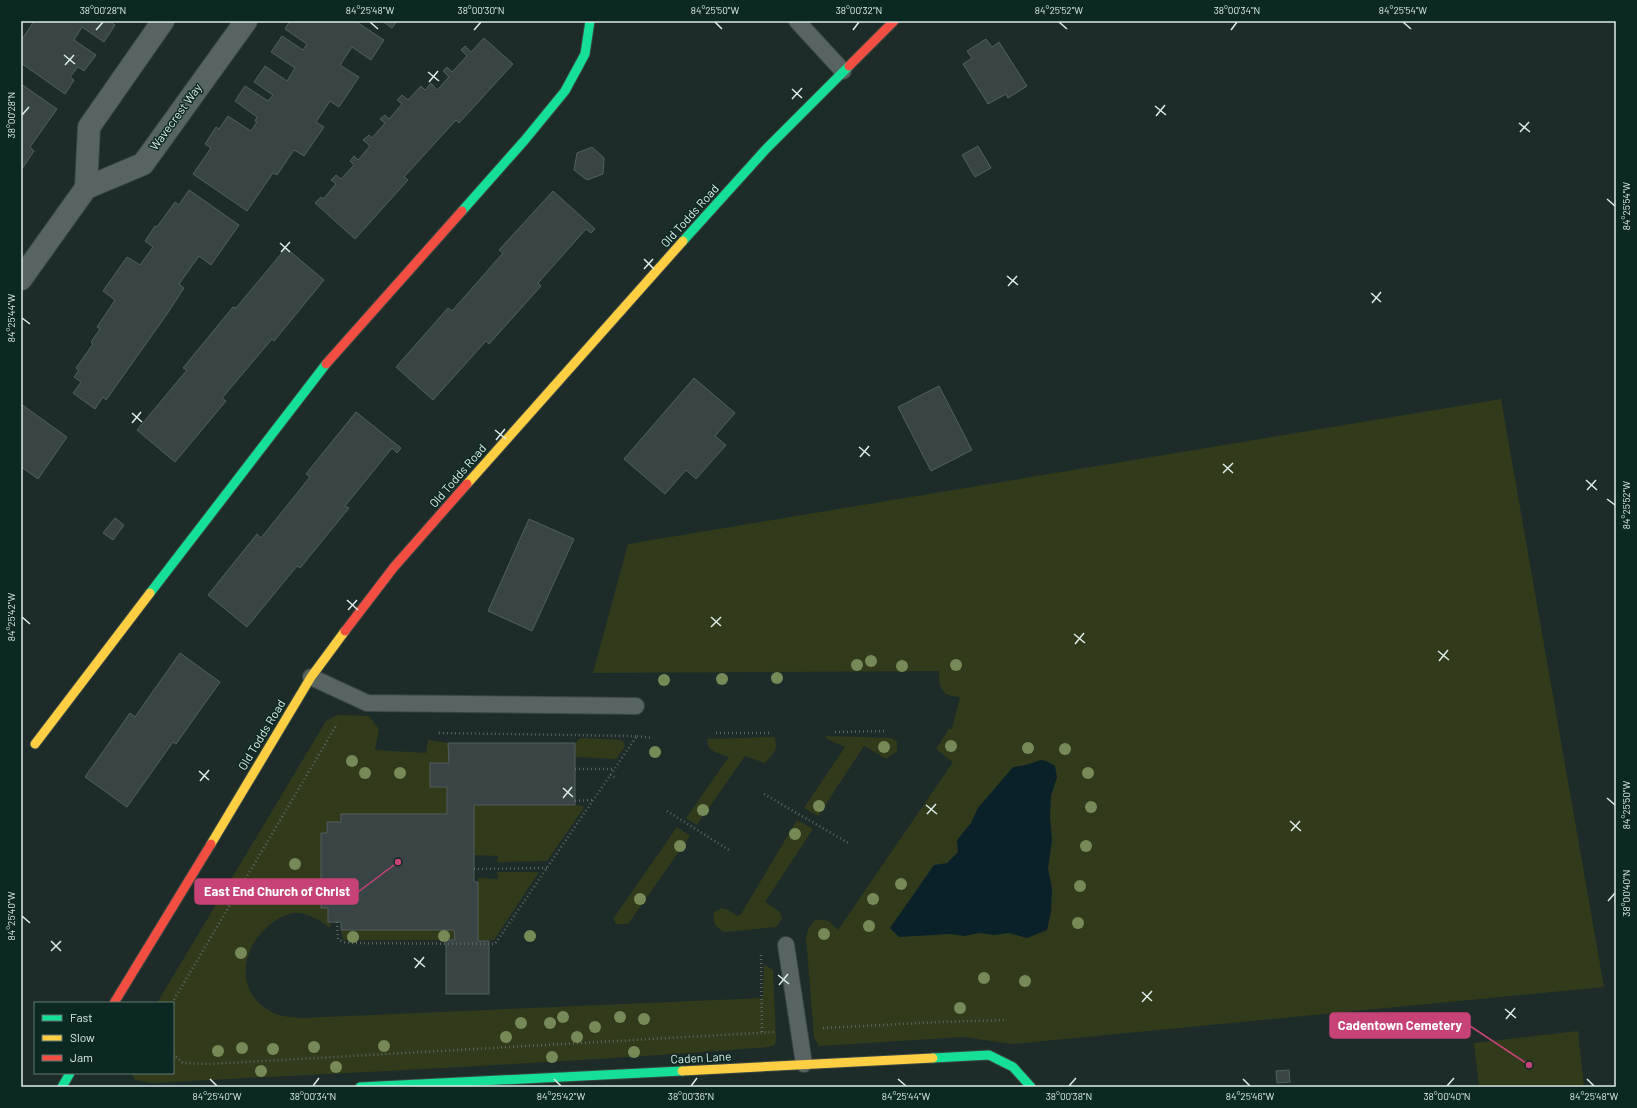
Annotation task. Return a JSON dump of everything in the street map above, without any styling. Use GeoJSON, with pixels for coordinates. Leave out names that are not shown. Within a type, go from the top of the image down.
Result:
{"type":"FeatureCollection","features":[{"type":"Feature","properties":{"kind":"street"},"geometry":{"type":"LineString","coordinates":[[21,279],[86,188],[89,127],[163,21]]}},
{"type":"Feature","properties":{"kind":"street","name":"Wavecrest Way"},"geometry":{"type":"LineString","coordinates":[[86,188],[143,164],[246,21]]}},
{"type":"Feature","properties":{"kind":"street"},"geometry":{"type":"LineString","coordinates":[[35,744],[330,359],[524,141],[565,91],[585,54],[590,21]]}},
{"type":"Feature","properties":{"kind":"street","name":"Old Todds Road"},"geometry":{"type":"LineString","coordinates":[[115,1002],[180,897],[311,676],[399,561],[611,320],[756,161],[843,71],[894,21]]}},
{"type":"Feature","properties":{"kind":"street","name":"Caden Lane"},"geometry":{"type":"LineString","coordinates":[[360,1087],[989,1055],[1009,1063],[1020,1071],[1031,1087]]}},
{"type":"Feature","properties":{"kind":"street"},"geometry":{"type":"LineString","coordinates":[[62,1087],[69,1074]]}},
{"type":"Feature","properties":{"kind":"lane"},"geometry":{"type":"LineString","coordinates":[[797,21],[843,71]]}},
{"type":"Feature","properties":{"kind":"lane"},"geometry":{"type":"LineString","coordinates":[[311,676],[367,703],[636,706]]}},
{"type":"Feature","properties":{"kind":"lane"},"geometry":{"type":"LineString","coordinates":[[786,945],[804,1064]]}},
{"type":"Feature","properties":{"kind":"path"},"geometry":{"type":"LineString","coordinates":[[173,1002],[337,724]]}},
{"type":"Feature","properties":{"kind":"path"},"geometry":{"type":"LineString","coordinates":[[835,732],[885,731]]}},
{"type":"Feature","properties":{"kind":"path"},"geometry":{"type":"LineString","coordinates":[[438,733],[637,736],[652,738]]}},
{"type":"Feature","properties":{"kind":"path"},"geometry":{"type":"LineString","coordinates":[[716,733],[770,733]]}},
{"type":"Feature","properties":{"kind":"path"},"geometry":{"type":"LineString","coordinates":[[337,922],[338,938],[342,942],[348,943],[495,944],[637,736]]}},
{"type":"Feature","properties":{"kind":"path"},"geometry":{"type":"LineString","coordinates":[[575,770],[614,769]]}},
{"type":"Feature","properties":{"kind":"path"},"geometry":{"type":"LineString","coordinates":[[610,775],[616,778]]}},
{"type":"Feature","properties":{"kind":"path"},"geometry":{"type":"LineString","coordinates":[[764,794],[850,844]]}},
{"type":"Feature","properties":{"kind":"path"},"geometry":{"type":"LineString","coordinates":[[575,801],[593,800]]}},
{"type":"Feature","properties":{"kind":"path"},"geometry":{"type":"LineString","coordinates":[[667,811],[729,850]]}},
{"type":"Feature","properties":{"kind":"path"},"geometry":{"type":"LineString","coordinates":[[474,870],[548,868]]}},
{"type":"Feature","properties":{"kind":"path"},"geometry":{"type":"LineString","coordinates":[[761,947],[762,1033]]}},
{"type":"Feature","properties":{"kind":"path"},"geometry":{"type":"LineString","coordinates":[[818,1028],[1007,1020]]}},
{"type":"Feature","properties":{"kind":"path"},"geometry":{"type":"LineString","coordinates":[[174,1055],[182,1063],[210,1064],[774,1032]]}},
{"type":"Feature","properties":{"kind":"green space"},"geometry":{"type":"Polygon","coordinates":[[[1501,399],[1604,987],[1013,1044],[963,1037],[819,1046],[814,1037],[806,937],[809,927],[815,920],[826,920],[838,930],[953,762],[936,749],[949,729],[952,729],[960,697],[949,695],[942,690],[939,671],[593,673],[628,544],[1501,399]]]}},
{"type":"Feature","properties":{"kind":"green space"},"geometry":{"type":"Polygon","coordinates":[[[337,715],[369,716],[379,729],[375,750],[426,753],[428,740],[448,743],[449,763],[432,763],[430,786],[447,787],[447,814],[341,814],[341,822],[327,822],[321,908],[328,908],[331,922],[330,928],[313,917],[303,914],[294,913],[285,915],[265,929],[256,939],[250,950],[246,973],[248,984],[252,995],[272,1012],[279,1015],[302,1018],[763,998],[764,964],[773,970],[775,1045],[769,1047],[692,1053],[461,1067],[152,1083],[135,1080],[132,1074],[174,1074],[174,1002],[158,1002],[326,721],[337,715]]]}},
{"type":"Feature","properties":{"kind":"green space"},"geometry":{"type":"Polygon","coordinates":[[[826,736],[892,738],[897,742],[897,751],[886,759],[864,746],[818,816],[804,808],[845,747],[827,739],[826,736]]]}},
{"type":"Feature","properties":{"kind":"green space"},"geometry":{"type":"Polygon","coordinates":[[[774,737],[776,745],[775,751],[765,763],[745,756],[697,825],[686,818],[729,757],[712,750],[709,747],[707,739],[774,737]]]}},
{"type":"Feature","properties":{"kind":"green space"},"geometry":{"type":"Polygon","coordinates":[[[581,738],[621,740],[624,742],[625,746],[616,759],[575,757],[575,743],[581,738]]]}},
{"type":"Feature","properties":{"kind":"green space"},"geometry":{"type":"Polygon","coordinates":[[[474,805],[575,805],[583,806],[583,809],[547,861],[497,862],[498,856],[474,855],[474,805]]]}},
{"type":"Feature","properties":{"kind":"green space"},"geometry":{"type":"Polygon","coordinates":[[[797,820],[813,829],[765,902],[780,912],[782,919],[776,927],[724,932],[721,930],[716,926],[713,919],[714,912],[722,908],[737,916],[741,914],[797,820]]]}},
{"type":"Feature","properties":{"kind":"green space"},"geometry":{"type":"Polygon","coordinates":[[[677,827],[690,836],[628,924],[616,924],[613,919],[677,827]]]}},
{"type":"Feature","properties":{"kind":"green space"},"geometry":{"type":"Polygon","coordinates":[[[497,872],[539,872],[494,940],[478,941],[478,878],[498,879],[497,872]]]}},
{"type":"Feature","properties":{"kind":"green space"},"geometry":{"type":"Polygon","coordinates":[[[341,930],[454,930],[455,940],[343,940],[341,930]]]}},
{"type":"Feature","properties":{"kind":"green space"},"geometry":{"type":"Polygon","coordinates":[[[1578,1031],[1584,1087],[1479,1087],[1474,1043],[1578,1031]]]}},
{"type":"Feature","properties":{"kind":"water"},"geometry":{"type":"Polygon","coordinates":[[[1041,760],[1055,766],[1057,777],[1051,796],[1050,817],[1052,840],[1048,869],[1052,888],[1051,912],[1047,930],[1027,938],[1009,933],[994,935],[979,933],[965,936],[951,934],[899,937],[890,928],[934,865],[947,863],[958,852],[957,840],[971,823],[978,808],[1013,767],[1026,765],[1041,760]]]}},
{"type":"Feature","properties":{"kind":"building"},"geometry":{"type":"Polygon","coordinates":[[[34,21],[109,21],[115,25],[104,42],[82,27],[74,40],[96,55],[84,71],[78,67],[70,77],[74,80],[65,94],[21,63],[21,41],[34,21]]]}},
{"type":"Feature","properties":{"kind":"building"},"geometry":{"type":"Polygon","coordinates":[[[290,21],[355,21],[384,40],[371,60],[352,47],[340,65],[359,77],[339,107],[330,101],[316,122],[324,127],[304,156],[294,150],[277,175],[273,173],[247,211],[193,174],[211,148],[205,144],[216,127],[219,129],[228,116],[251,131],[257,122],[255,121],[257,117],[235,101],[245,86],[268,101],[273,95],[254,82],[265,66],[287,81],[295,68],[271,52],[282,36],[303,50],[307,44],[285,29],[290,21]]]}},
{"type":"Feature","properties":{"kind":"building"},"geometry":{"type":"Polygon","coordinates":[[[382,21],[397,21],[392,28],[382,21]]]}},
{"type":"Feature","properties":{"kind":"building"},"geometry":{"type":"Polygon","coordinates":[[[484,38],[513,64],[459,123],[456,120],[404,177],[408,180],[355,239],[315,203],[321,197],[323,199],[336,184],[331,180],[336,175],[341,179],[354,165],[350,161],[354,156],[358,160],[370,146],[363,140],[369,135],[372,138],[385,123],[380,119],[385,115],[389,119],[402,104],[397,100],[402,95],[408,100],[421,86],[425,90],[431,83],[437,90],[449,77],[443,71],[447,67],[452,72],[467,56],[461,50],[465,46],[471,52],[484,38]]]}},
{"type":"Feature","properties":{"kind":"building"},"geometry":{"type":"Polygon","coordinates":[[[986,39],[992,47],[999,42],[1027,86],[1008,98],[1006,94],[988,104],[963,64],[972,58],[967,51],[986,39]]]}},
{"type":"Feature","properties":{"kind":"building"},"geometry":{"type":"Polygon","coordinates":[[[21,84],[57,109],[30,147],[34,151],[22,169],[21,84]]]}},
{"type":"Feature","properties":{"kind":"building"},"geometry":{"type":"Polygon","coordinates":[[[978,146],[991,168],[975,177],[962,155],[978,146]]]}},
{"type":"Feature","properties":{"kind":"building"},"geometry":{"type":"Polygon","coordinates":[[[592,147],[604,158],[603,174],[587,180],[574,170],[577,153],[592,147]]]}},
{"type":"Feature","properties":{"kind":"building"},"geometry":{"type":"Polygon","coordinates":[[[189,190],[239,225],[211,265],[199,256],[179,284],[184,288],[167,314],[106,400],[103,397],[95,409],[73,393],[81,382],[74,377],[79,370],[76,368],[93,344],[91,342],[100,329],[97,327],[115,300],[103,291],[127,257],[140,265],[153,247],[145,241],[155,226],[157,227],[175,202],[179,205],[189,190]]]}},
{"type":"Feature","properties":{"kind":"building"},"geometry":{"type":"Polygon","coordinates":[[[553,191],[595,229],[591,233],[586,229],[538,283],[541,286],[489,344],[486,341],[433,400],[396,367],[448,308],[452,311],[503,253],[499,250],[553,191]]]}},
{"type":"Feature","properties":{"kind":"building"},"geometry":{"type":"Polygon","coordinates":[[[286,248],[324,280],[274,341],[272,339],[222,398],[226,401],[175,462],[137,430],[187,370],[183,368],[233,307],[236,308],[286,248]]]}},
{"type":"Feature","properties":{"kind":"building"},"geometry":{"type":"Polygon","coordinates":[[[694,378],[735,413],[715,436],[726,445],[696,479],[686,470],[665,494],[624,459],[694,378]]]}},
{"type":"Feature","properties":{"kind":"building"},"geometry":{"type":"Polygon","coordinates":[[[939,386],[972,450],[931,471],[898,407],[939,386]]]}},
{"type":"Feature","properties":{"kind":"building"},"geometry":{"type":"Polygon","coordinates":[[[21,404],[67,437],[38,479],[23,468],[21,470],[21,404]]]}},
{"type":"Feature","properties":{"kind":"building"},"geometry":{"type":"Polygon","coordinates":[[[356,412],[401,448],[397,453],[392,448],[345,506],[349,508],[300,568],[297,566],[247,627],[208,595],[257,534],[261,538],[310,477],[306,474],[356,412]]]}},
{"type":"Feature","properties":{"kind":"building"},"geometry":{"type":"Polygon","coordinates":[[[115,518],[124,525],[113,540],[103,533],[115,518]]]}},
{"type":"Feature","properties":{"kind":"building"},"geometry":{"type":"Polygon","coordinates":[[[529,519],[574,539],[532,631],[488,611],[529,519]]]}},
{"type":"Feature","properties":{"kind":"building"},"geometry":{"type":"Polygon","coordinates":[[[180,653],[220,682],[176,744],[173,742],[127,807],[85,777],[130,713],[135,717],[180,653]]]}},
{"type":"Feature","properties":{"kind":"building"},"geometry":{"type":"Polygon","coordinates":[[[448,743],[575,743],[575,805],[474,805],[474,882],[478,882],[478,941],[489,941],[489,994],[446,994],[446,940],[455,940],[454,930],[341,930],[341,922],[328,922],[328,908],[321,908],[321,833],[327,833],[327,822],[341,822],[341,814],[447,814],[447,787],[430,787],[430,763],[449,763],[448,743]]]}},
{"type":"Feature","properties":{"kind":"building"},"geometry":{"type":"Polygon","coordinates":[[[1289,1070],[1290,1082],[1277,1083],[1276,1071],[1289,1070]]]}},
{"type":"Feature","properties":{"kind":"traffic: fast"},"geometry":{"type":"LineString","coordinates":[[462,211],[524,141],[565,91],[585,54],[590,21]]}},
{"type":"Feature","properties":{"kind":"traffic: fast"},"geometry":{"type":"LineString","coordinates":[[683,241],[766,149],[849,66]]}},
{"type":"Feature","properties":{"kind":"traffic: fast"},"geometry":{"type":"LineString","coordinates":[[150,593],[326,364]]}},
{"type":"Feature","properties":{"kind":"traffic: fast"},"geometry":{"type":"LineString","coordinates":[[933,1058],[989,1055],[1013,1067],[1031,1087]]}},
{"type":"Feature","properties":{"kind":"traffic: fast"},"geometry":{"type":"LineString","coordinates":[[360,1087],[682,1071]]}},
{"type":"Feature","properties":{"kind":"traffic: fast"},"geometry":{"type":"LineString","coordinates":[[62,1087],[69,1074]]}},
{"type":"Feature","properties":{"kind":"traffic: slow"},"geometry":{"type":"LineString","coordinates":[[467,484],[683,241]]}},
{"type":"Feature","properties":{"kind":"traffic: slow"},"geometry":{"type":"LineString","coordinates":[[35,744],[150,593]]}},
{"type":"Feature","properties":{"kind":"traffic: slow"},"geometry":{"type":"LineString","coordinates":[[211,844],[311,677],[345,631]]}},
{"type":"Feature","properties":{"kind":"traffic: slow"},"geometry":{"type":"LineString","coordinates":[[682,1071],[933,1058]]}},
{"type":"Feature","properties":{"kind":"traffic: jam"},"geometry":{"type":"LineString","coordinates":[[849,66],[894,21]]}},
{"type":"Feature","properties":{"kind":"traffic: jam"},"geometry":{"type":"LineString","coordinates":[[326,364],[462,211]]}},
{"type":"Feature","properties":{"kind":"traffic: jam"},"geometry":{"type":"LineString","coordinates":[[345,631],[394,567],[467,484]]}},
{"type":"Feature","properties":{"kind":"traffic: jam"},"geometry":{"type":"LineString","coordinates":[[115,1002],[211,844]]}},
{"type":"Feature","properties":{"kind":"place","name":"East End Church of Christ"},"geometry":{"type":"Point","coordinates":[398,862]}},
{"type":"Feature","properties":{"kind":"place","name":"Cadentown Cemetery"},"geometry":{"type":"Point","coordinates":[1529,1065]}}]}
